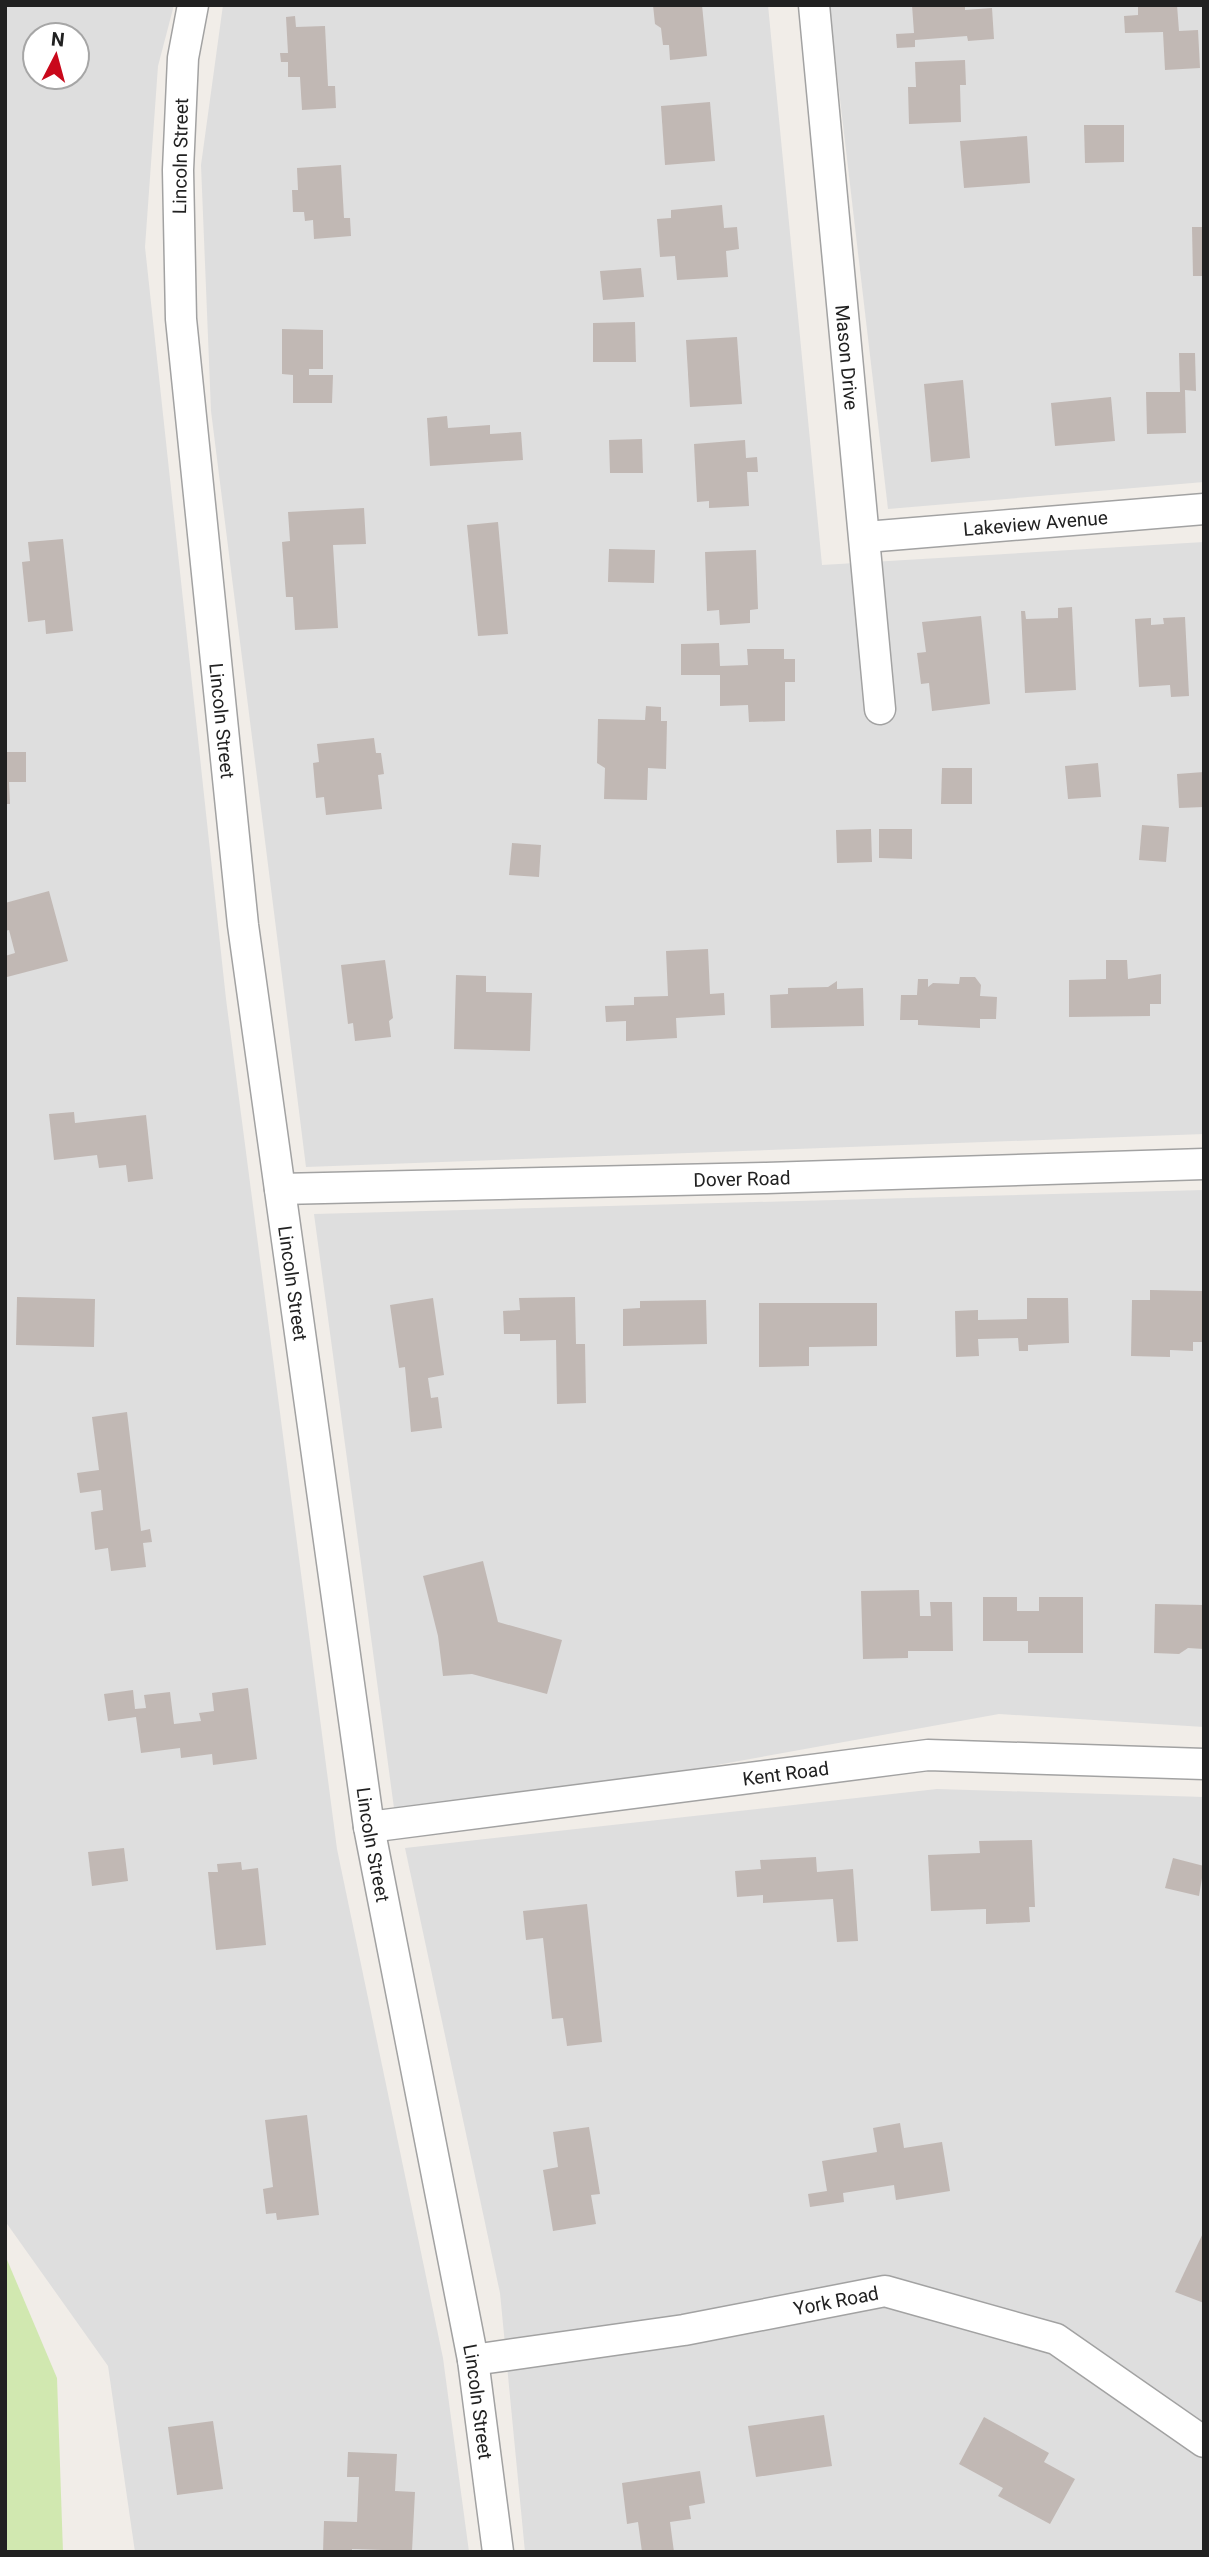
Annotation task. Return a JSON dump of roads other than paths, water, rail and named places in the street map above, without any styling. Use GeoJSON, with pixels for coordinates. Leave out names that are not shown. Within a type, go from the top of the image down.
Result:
{"type":"FeatureCollection","features":[{"type":"Feature","properties":{"kind":"street","name":"Lincoln Street"},"geometry":{"type":"LineString","coordinates":[[193,5],[183,58],[178,170],[181,318],[243,925],[369,1827],[473,2360],[498,2552]]}},
{"type":"Feature","properties":{"kind":"street","name":"Mason Drive"},"geometry":{"type":"LineString","coordinates":[[814,5],[866,537],[880,709]]}},
{"type":"Feature","properties":{"kind":"street","name":"Lakeview Avenue"},"geometry":{"type":"LineString","coordinates":[[866,537],[1204,509]]}},
{"type":"Feature","properties":{"kind":"street","name":"Dover Road"},"geometry":{"type":"LineString","coordinates":[[280,1189],[766,1178],[1204,1164]]}},
{"type":"Feature","properties":{"kind":"street","name":"Kent Road"},"geometry":{"type":"LineString","coordinates":[[369,1827],[928,1755],[1204,1764]]}},
{"type":"Feature","properties":{"kind":"street","name":"York Road"},"geometry":{"type":"LineString","coordinates":[[473,2360],[684,2330],[885,2291],[1056,2339],[1204,2442]]}}]}
